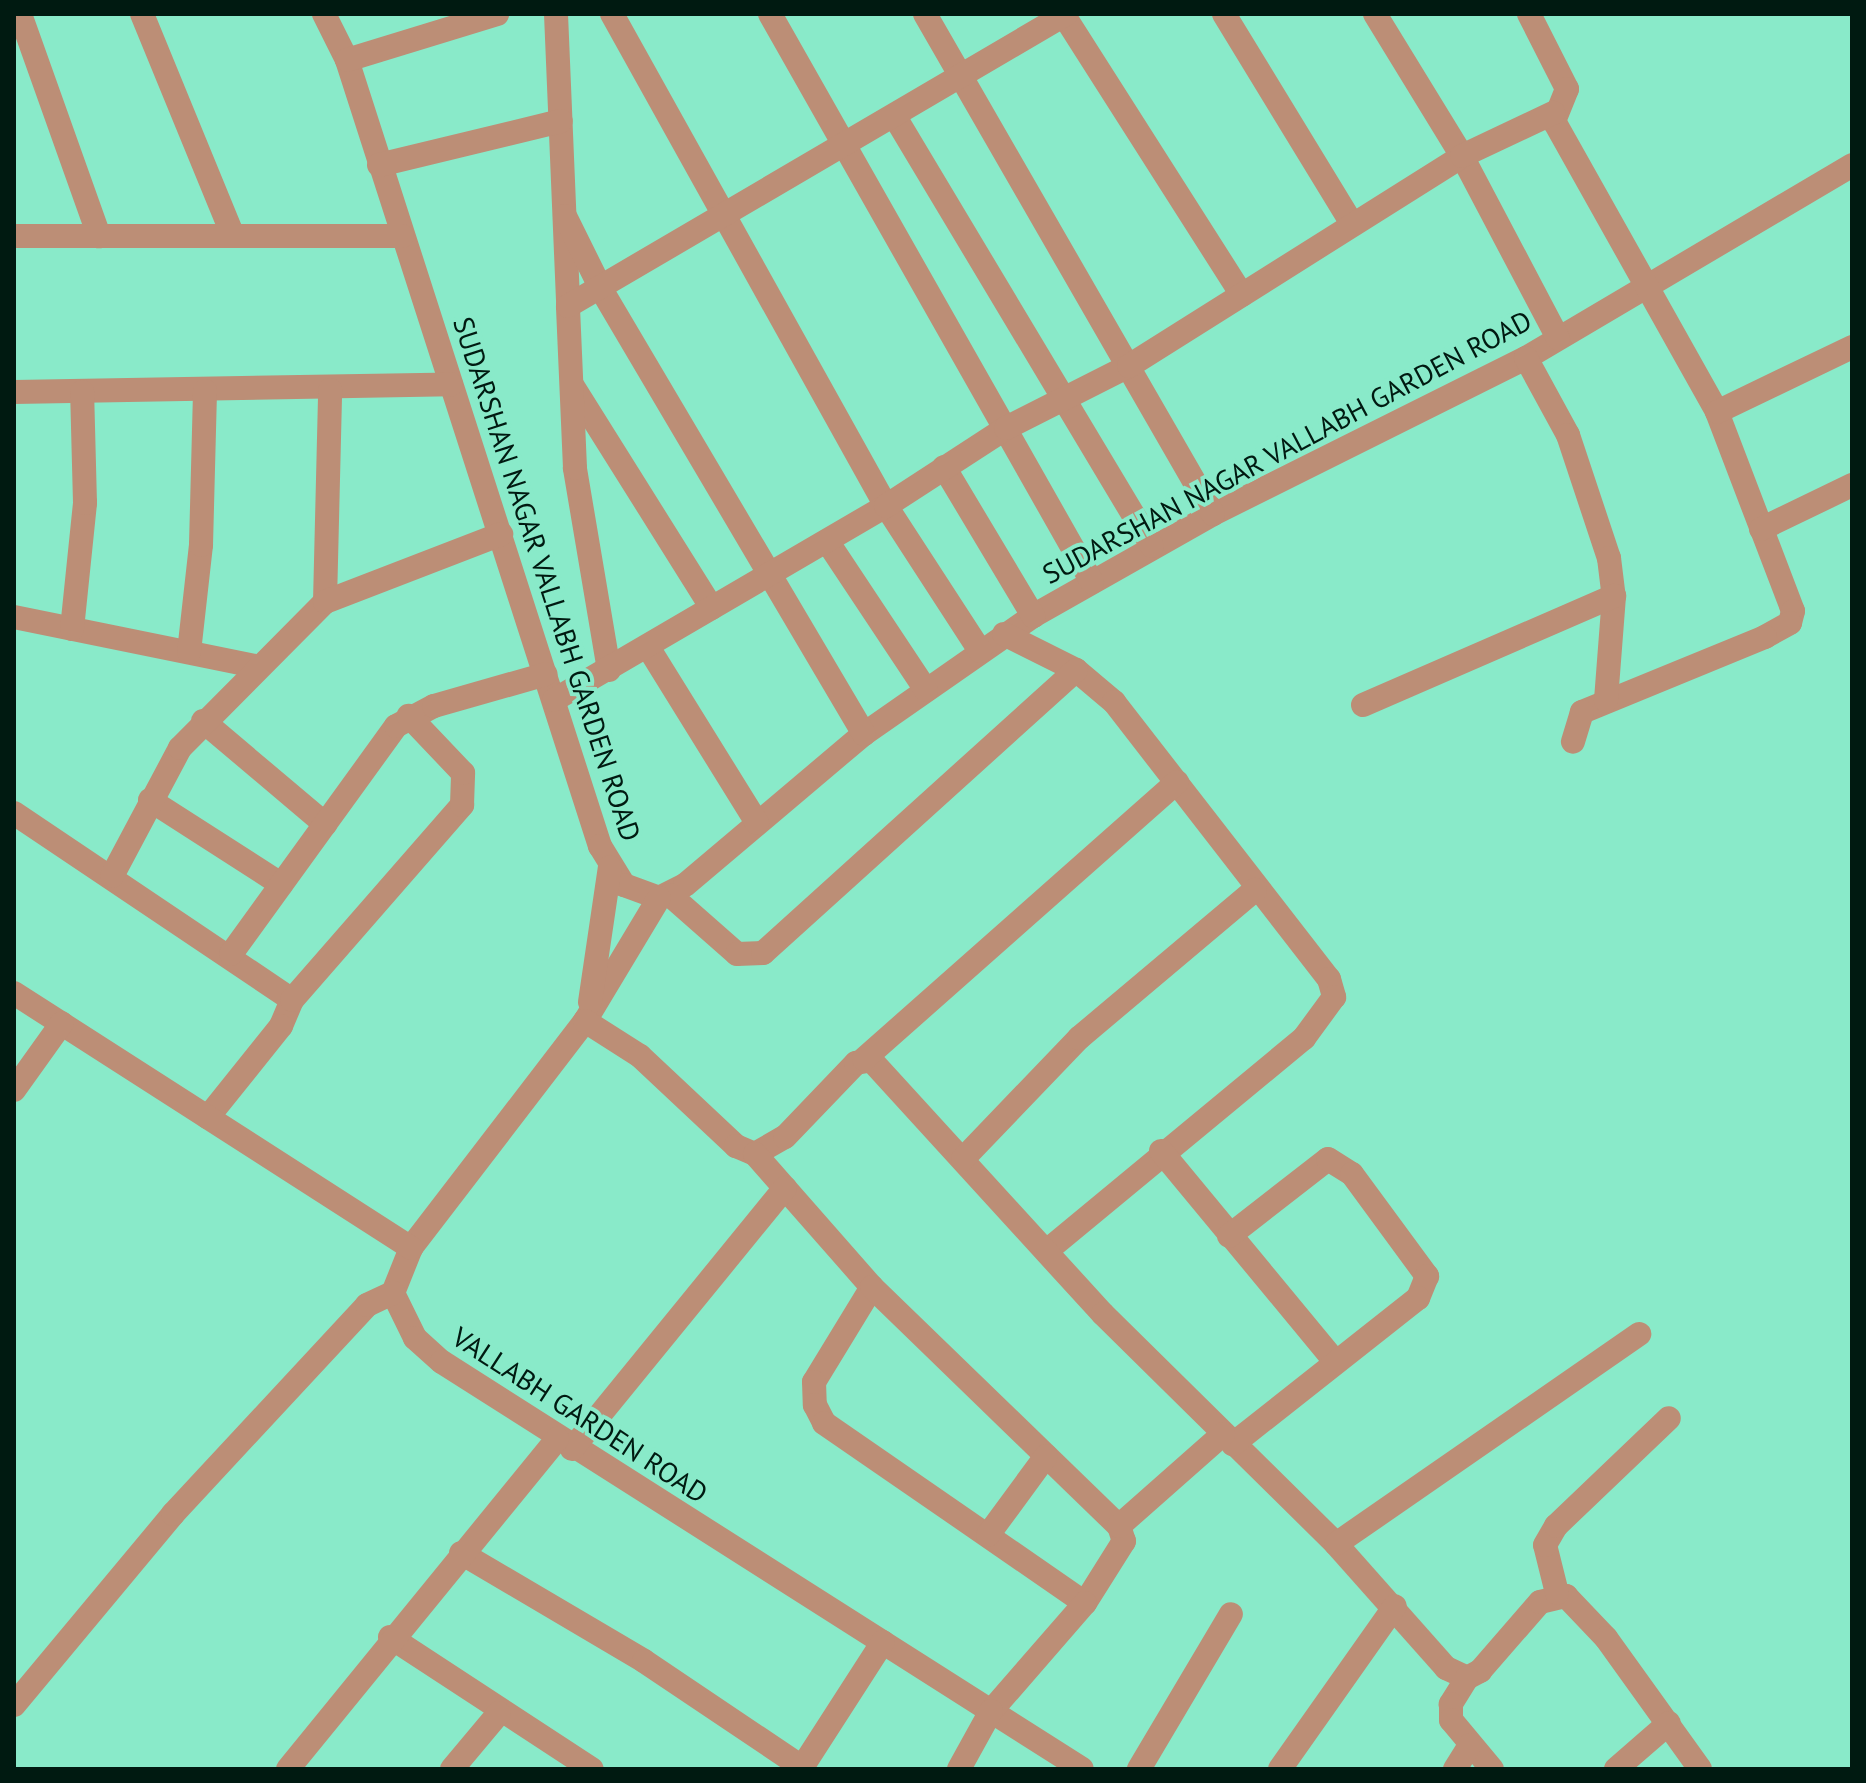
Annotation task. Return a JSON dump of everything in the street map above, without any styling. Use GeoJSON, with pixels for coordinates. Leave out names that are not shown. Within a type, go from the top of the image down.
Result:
{"type":"FeatureCollection","features":[{"type":"Feature","properties":{"kind":"street"},"geometry":{"type":"LineString","coordinates":[[20,14],[99,236]]}},
{"type":"Feature","properties":{"kind":"street"},"geometry":{"type":"LineString","coordinates":[[142,14],[233,236]]}},
{"type":"Feature","properties":{"kind":"street","name":"SUDARSHAN NAGAR VALLABH GARDEN ROAD"},"geometry":{"type":"LineString","coordinates":[[324,14],[347,60],[610,867],[638,895],[665,896],[864,734],[1033,616],[1213,514],[1526,358],[1649,282],[1852,165]]}},
{"type":"Feature","properties":{"kind":"street"},"geometry":{"type":"LineString","coordinates":[[556,14],[575,468],[609,670]]}},
{"type":"Feature","properties":{"kind":"street"},"geometry":{"type":"LineString","coordinates":[[612,14],[886,506],[980,651]]}},
{"type":"Feature","properties":{"kind":"street"},"geometry":{"type":"LineString","coordinates":[[770,14],[842,149],[1006,428],[1092,582]]}},
{"type":"Feature","properties":{"kind":"street"},"geometry":{"type":"LineString","coordinates":[[925,14],[1213,514]]}},
{"type":"Feature","properties":{"kind":"street"},"geometry":{"type":"LineString","coordinates":[[568,306],[842,149],[1064,14],[1242,295]]}},
{"type":"Feature","properties":{"kind":"street"},"geometry":{"type":"LineString","coordinates":[[1224,14],[1352,224]]}},
{"type":"Feature","properties":{"kind":"street"},"geometry":{"type":"LineString","coordinates":[[1375,14],[1462,156],[1558,338]]}},
{"type":"Feature","properties":{"kind":"street"},"geometry":{"type":"LineString","coordinates":[[554,700],[886,506],[1006,428],[1129,366],[1462,156],[1553,113],[1567,89],[1529,14]]}},
{"type":"Feature","properties":{"kind":"street"},"geometry":{"type":"LineString","coordinates":[[347,60],[486,16]]}},
{"type":"Feature","properties":{"kind":"street"},"geometry":{"type":"LineString","coordinates":[[1553,113],[1649,282],[1717,412],[1789,594],[1790,623],[1606,701],[1577,717],[1573,742]]}},
{"type":"Feature","properties":{"kind":"street"},"geometry":{"type":"LineString","coordinates":[[895,117],[1152,546]]}},
{"type":"Feature","properties":{"kind":"street"},"geometry":{"type":"LineString","coordinates":[[379,165],[561,121]]}},
{"type":"Feature","properties":{"kind":"street"},"geometry":{"type":"LineString","coordinates":[[565,216],[601,289],[772,573],[864,734]]}},
{"type":"Feature","properties":{"kind":"street"},"geometry":{"type":"LineString","coordinates":[[15,234],[402,236]]}},
{"type":"Feature","properties":{"kind":"street"},"geometry":{"type":"LineString","coordinates":[[1717,412],[1852,347]]}},
{"type":"Feature","properties":{"kind":"street"},"geometry":{"type":"LineString","coordinates":[[1526,358],[1587,483],[1614,596],[1606,701]]}},
{"type":"Feature","properties":{"kind":"street"},"geometry":{"type":"LineString","coordinates":[[571,383],[712,608]]}},
{"type":"Feature","properties":{"kind":"street"},"geometry":{"type":"LineString","coordinates":[[14,392],[330,390],[451,384]]}},
{"type":"Feature","properties":{"kind":"street"},"geometry":{"type":"LineString","coordinates":[[325,602],[330,390]]}},
{"type":"Feature","properties":{"kind":"street"},"geometry":{"type":"LineString","coordinates":[[189,652],[201,545],[205,391]]}},
{"type":"Feature","properties":{"kind":"street"},"geometry":{"type":"LineString","coordinates":[[72,629],[85,503],[82,392]]}},
{"type":"Feature","properties":{"kind":"street"},"geometry":{"type":"LineString","coordinates":[[944,467],[1033,616]]}},
{"type":"Feature","properties":{"kind":"street"},"geometry":{"type":"LineString","coordinates":[[1761,529],[1852,485]]}},
{"type":"Feature","properties":{"kind":"street"},"geometry":{"type":"LineString","coordinates":[[112,876],[150,800],[203,721],[325,602],[501,534]]}},
{"type":"Feature","properties":{"kind":"street"},"geometry":{"type":"LineString","coordinates":[[827,541],[926,690]]}},
{"type":"Feature","properties":{"kind":"street"},"geometry":{"type":"LineString","coordinates":[[1363,705],[1614,596]]}},
{"type":"Feature","properties":{"kind":"street"},"geometry":{"type":"LineString","coordinates":[[14,617],[259,667]]}},
{"type":"Feature","properties":{"kind":"street"},"geometry":{"type":"LineString","coordinates":[[1004,634],[1076,670],[1114,702],[1255,890],[1329,979],[1332,1003],[1304,1038],[1161,1151],[1048,1250]]}},
{"type":"Feature","properties":{"kind":"street"},"geometry":{"type":"LineString","coordinates":[[648,647],[757,823]]}},
{"type":"Feature","properties":{"kind":"street"},"geometry":{"type":"LineString","coordinates":[[14,1705],[173,1514],[367,1305],[393,1293],[411,1248],[587,1013],[665,896],[737,954],[763,953],[1076,670]]}},
{"type":"Feature","properties":{"kind":"street"},"geometry":{"type":"LineString","coordinates":[[231,954],[325,824],[409,716],[546,674]]}},
{"type":"Feature","properties":{"kind":"street"},"geometry":{"type":"LineString","coordinates":[[208,1117],[281,1026],[292,1000],[462,805],[463,773],[409,716]]}},
{"type":"Feature","properties":{"kind":"street"},"geometry":{"type":"LineString","coordinates":[[203,721],[325,824]]}},
{"type":"Feature","properties":{"kind":"street"},"geometry":{"type":"LineString","coordinates":[[755,1154],[785,1137],[864,1059],[1177,782]]}},
{"type":"Feature","properties":{"kind":"street"},"geometry":{"type":"LineString","coordinates":[[150,800],[281,884]]}},
{"type":"Feature","properties":{"kind":"street"},"geometry":{"type":"LineString","coordinates":[[14,813],[231,954],[292,1000]]}},
{"type":"Feature","properties":{"kind":"street"},"geometry":{"type":"LineString","coordinates":[[587,1013],[610,867]]}},
{"type":"Feature","properties":{"kind":"street"},"geometry":{"type":"LineString","coordinates":[[963,1159],[1079,1038],[1255,890]]}},
{"type":"Feature","properties":{"kind":"street"},"geometry":{"type":"LineString","coordinates":[[14,993],[411,1248]]}},
{"type":"Feature","properties":{"kind":"street"},"geometry":{"type":"LineString","coordinates":[[587,1013],[631,1049],[736,1146],[755,1154],[872,1287],[1119,1526],[1124,1541],[1119,1555],[1085,1603],[991,1711],[959,1769]]}},
{"type":"Feature","properties":{"kind":"street"},"geometry":{"type":"LineString","coordinates":[[14,1090],[62,1023]]}},
{"type":"Feature","properties":{"kind":"street"},"geometry":{"type":"LineString","coordinates":[[864,1059],[879,1065],[1048,1250],[1228,1439],[1336,1544],[1457,1673]]}},
{"type":"Feature","properties":{"kind":"street"},"geometry":{"type":"LineString","coordinates":[[1161,1151],[1334,1360]]}},
{"type":"Feature","properties":{"kind":"street"},"geometry":{"type":"LineString","coordinates":[[1119,1526],[1228,1439],[1418,1298],[1427,1276],[1352,1174],[1328,1159],[1316,1164],[1229,1236]]}},
{"type":"Feature","properties":{"kind":"street"},"geometry":{"type":"LineString","coordinates":[[288,1769],[390,1637],[461,1553],[564,1444],[785,1188]]}},
{"type":"Feature","properties":{"kind":"street"},"geometry":{"type":"LineString","coordinates":[[872,1287],[814,1382],[815,1405],[824,1423],[1085,1603]]}},
{"type":"Feature","properties":{"kind":"street","name":"VALLABH GARDEN ROAD"},"geometry":{"type":"LineString","coordinates":[[393,1293],[427,1351],[564,1444],[1082,1769]]}},
{"type":"Feature","properties":{"kind":"street"},"geometry":{"type":"LineString","coordinates":[[1336,1544],[1639,1334]]}},
{"type":"Feature","properties":{"kind":"street"},"geometry":{"type":"LineString","coordinates":[[1669,1418],[1556,1526],[1545,1545],[1557,1593],[1573,1601],[1606,1638],[1700,1769]]}},
{"type":"Feature","properties":{"kind":"street"},"geometry":{"type":"LineString","coordinates":[[988,1535],[1046,1456]]}},
{"type":"Feature","properties":{"kind":"street"},"geometry":{"type":"LineString","coordinates":[[461,1553],[644,1661],[802,1768],[883,1642]]}},
{"type":"Feature","properties":{"kind":"street"},"geometry":{"type":"LineString","coordinates":[[1492,1769],[1451,1720],[1457,1673],[1540,1602],[1557,1593]]}},
{"type":"Feature","properties":{"kind":"street"},"geometry":{"type":"LineString","coordinates":[[1280,1769],[1395,1606]]}},
{"type":"Feature","properties":{"kind":"street"},"geometry":{"type":"LineString","coordinates":[[1139,1769],[1231,1614]]}},
{"type":"Feature","properties":{"kind":"street"},"geometry":{"type":"LineString","coordinates":[[390,1637],[499,1713],[592,1769]]}},
{"type":"Feature","properties":{"kind":"street"},"geometry":{"type":"LineString","coordinates":[[452,1769],[499,1713]]}},
{"type":"Feature","properties":{"kind":"street"},"geometry":{"type":"LineString","coordinates":[[1616,1769],[1669,1723]]}},
{"type":"Feature","properties":{"kind":"street"},"geometry":{"type":"LineString","coordinates":[[1455,1769],[1470,1745]]}}]}
